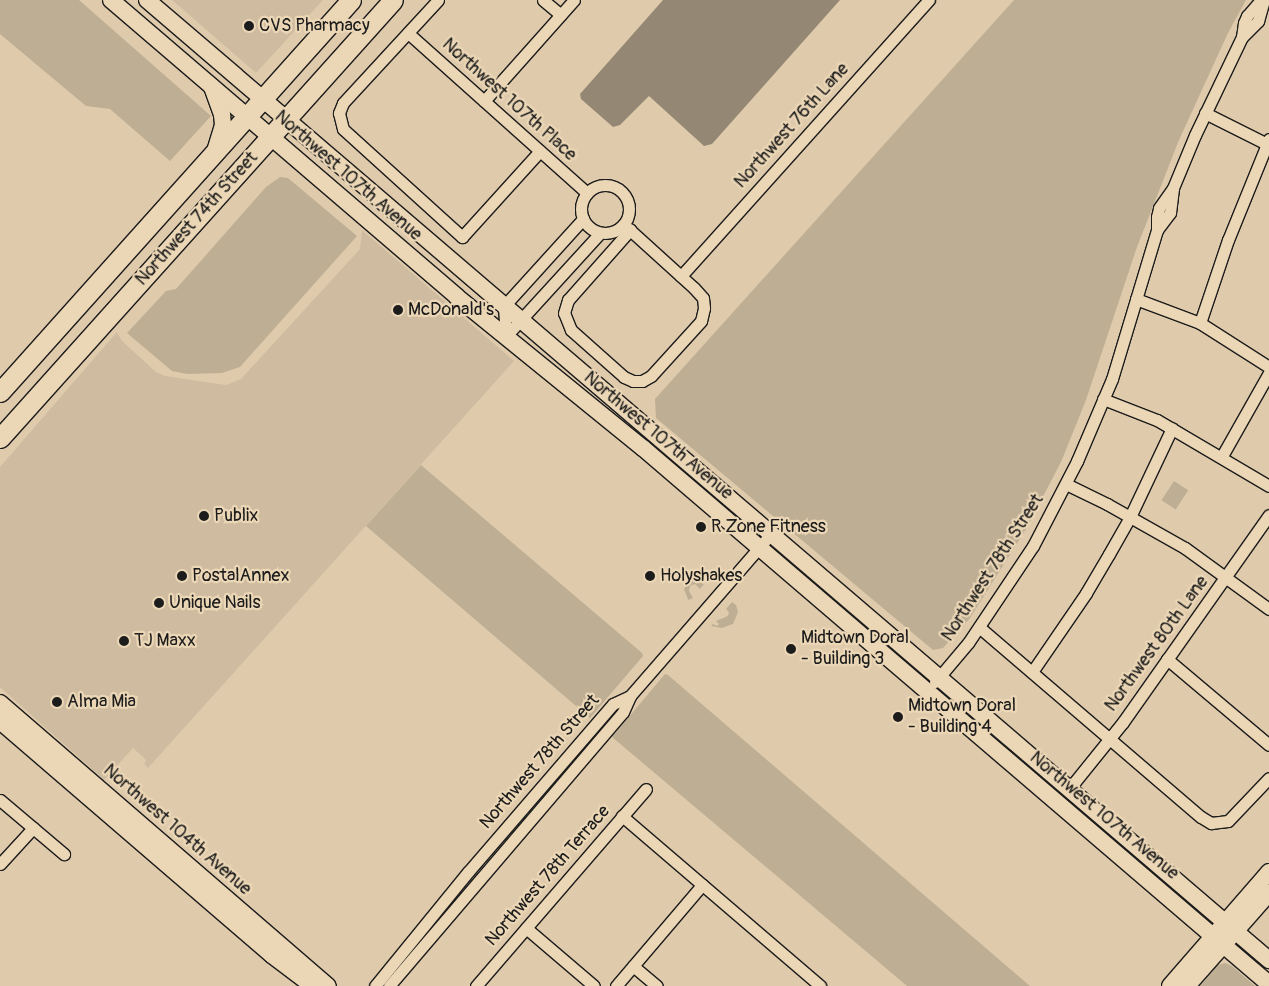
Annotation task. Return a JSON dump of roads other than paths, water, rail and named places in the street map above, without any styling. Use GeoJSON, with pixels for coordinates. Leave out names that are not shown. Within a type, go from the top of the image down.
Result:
{"type":"FeatureCollection","features":[{"type":"Feature","properties":{"kind":"main road","name":"Northwest 107th Avenue"},"geometry":{"type":"LineString","coordinates":[[111,0],[210,82],[457,297],[759,548],[1269,984]]}},
{"type":"Feature","properties":{"kind":"main road","name":"Northwest 107th Avenue"},"geometry":{"type":"LineString","coordinates":[[147,0],[1269,960]]}},
{"type":"Feature","properties":{"kind":"main road","name":"Northwest 74th Street"},"geometry":{"type":"LineString","coordinates":[[0,392],[351,0]]}},
{"type":"Feature","properties":{"kind":"main road","name":"Northwest 74th Street"},"geometry":{"type":"LineString","coordinates":[[0,438],[393,0]]}},
{"type":"Feature","properties":{"kind":"main road"},"geometry":{"type":"LineString","coordinates":[[210,82],[222,115],[223,126],[215,152]]}},
{"type":"Feature","properties":{"kind":"main road","name":"Northwest 104th Avenue"},"geometry":{"type":"LineString","coordinates":[[0,704],[328,986]]}},
{"type":"Feature","properties":{"kind":"main road","name":"Northwest 104th Avenue"},"geometry":{"type":"LineString","coordinates":[[0,721],[272,954],[313,986]]}},
{"type":"Feature","properties":{"kind":"main road"},"geometry":{"type":"LineString","coordinates":[[1170,986],[1218,940],[1269,872]]}},
{"type":"Feature","properties":{"kind":"main road"},"geometry":{"type":"LineString","coordinates":[[1230,926],[1269,893]]}},
{"type":"Feature","properties":{"kind":"main road"},"geometry":{"type":"LineString","coordinates":[[1187,986],[1218,940]]}},
{"type":"Feature","properties":{"kind":"street"},"geometry":{"type":"LineString","coordinates":[[438,0],[343,103],[339,113],[339,120],[343,129],[462,237],[540,150]]}},
{"type":"Feature","properties":{"kind":"street"},"geometry":{"type":"LineString","coordinates":[[543,0],[561,15]]}},
{"type":"Feature","properties":{"kind":"street"},"geometry":{"type":"LineString","coordinates":[[484,101],[574,0]]}},
{"type":"Feature","properties":{"kind":"street","name":"Northwest 76th Lane"},"geometry":{"type":"LineString","coordinates":[[681,276],[929,0]]}},
{"type":"Feature","properties":{"kind":"street","name":"Northwest 78th Street"},"geometry":{"type":"LineString","coordinates":[[927,692],[979,627],[1033,546],[1066,484],[1103,399],[1158,230],[1170,213],[1173,188],[1205,113],[1242,37],[1247,16],[1262,0]]}},
{"type":"Feature","properties":{"kind":"street","name":"Northwest 107th Place"},"geometry":{"type":"LineString","coordinates":[[408,33],[587,193]]}},
{"type":"Feature","properties":{"kind":"street"},"geometry":{"type":"LineString","coordinates":[[1200,323],[1231,231],[1268,143],[1205,113]]}},
{"type":"Feature","properties":{"kind":"street"},"geometry":{"type":"LineString","coordinates":[[627,228],[611,233],[600,233],[591,229],[582,219],[581,205],[587,193],[602,185],[622,192],[629,205],[627,228],[568,300],[564,313],[571,330],[624,377],[633,381],[642,381],[651,376],[701,321],[704,308],[703,298],[627,228]]}},
{"type":"Feature","properties":{"kind":"street"},"geometry":{"type":"LineString","coordinates":[[506,336],[504,306],[582,219]]}},
{"type":"Feature","properties":{"kind":"street"},"geometry":{"type":"LineString","coordinates":[[506,336],[600,233]]}},
{"type":"Feature","properties":{"kind":"street"},"geometry":{"type":"LineString","coordinates":[[560,244],[576,258]]}},
{"type":"Feature","properties":{"kind":"street"},"geometry":{"type":"LineString","coordinates":[[1136,299],[1200,323],[1269,367]]}},
{"type":"Feature","properties":{"kind":"street"},"geometry":{"type":"LineString","coordinates":[[1222,456],[1269,373]]}},
{"type":"Feature","properties":{"kind":"street"},"geometry":{"type":"LineString","coordinates":[[1103,399],[1172,428],[1222,456],[1269,486]]}},
{"type":"Feature","properties":{"kind":"street"},"geometry":{"type":"LineString","coordinates":[[1032,672],[1086,593],[1130,517],[1172,428]]}},
{"type":"Feature","properties":{"kind":"street"},"geometry":{"type":"LineString","coordinates":[[1066,484],[1130,517],[1184,548],[1227,577],[1269,609]]}},
{"type":"Feature","properties":{"kind":"street","name":"Northwest 80th Lane"},"geometry":{"type":"LineString","coordinates":[[1070,789],[1110,739],[1227,577],[1269,515]]}},
{"type":"Feature","properties":{"kind":"street"},"geometry":{"type":"LineString","coordinates":[[630,696],[771,534]]}},
{"type":"Feature","properties":{"kind":"street"},"geometry":{"type":"LineString","coordinates":[[979,627],[1211,823],[1219,824],[1228,821],[1237,814],[1269,778]]}},
{"type":"Feature","properties":{"kind":"street"},"geometry":{"type":"LineString","coordinates":[[1167,659],[1269,745]]}},
{"type":"Feature","properties":{"kind":"street","name":"Northwest 78th Street"},"geometry":{"type":"LineString","coordinates":[[375,986],[468,872],[613,704],[630,696]]}},
{"type":"Feature","properties":{"kind":"street","name":"Northwest 78th Street"},"geometry":{"type":"LineString","coordinates":[[389,986],[623,712],[630,696]]}},
{"type":"Feature","properties":{"kind":"street","name":"Northwest 78th Terrace"},"geometry":{"type":"LineString","coordinates":[[476,986],[646,789]]}},
{"type":"Feature","properties":{"kind":"street"},"geometry":{"type":"LineString","coordinates":[[0,800],[64,854]]}},
{"type":"Feature","properties":{"kind":"street"},"geometry":{"type":"LineString","coordinates":[[622,816],[820,986]]}},
{"type":"Feature","properties":{"kind":"street"},"geometry":{"type":"LineString","coordinates":[[0,864],[33,828]]}},
{"type":"Feature","properties":{"kind":"street"},"geometry":{"type":"LineString","coordinates":[[468,872],[478,881]]}},
{"type":"Feature","properties":{"kind":"street"},"geometry":{"type":"LineString","coordinates":[[616,986],[702,885]]}},
{"type":"Feature","properties":{"kind":"street"},"geometry":{"type":"LineString","coordinates":[[526,928],[594,986]]}},
{"type":"Feature","properties":{"kind":"street"},"geometry":{"type":"LineString","coordinates":[[633,966],[657,986]]}},
{"type":"Feature","properties":{"kind":"place","name":"CVS Pharmacy"},"geometry":{"type":"Point","coordinates":[249,26]}},
{"type":"Feature","properties":{"kind":"place","name":"McDonald's"},"geometry":{"type":"Point","coordinates":[398,310]}},
{"type":"Feature","properties":{"kind":"place","name":"Publix"},"geometry":{"type":"Point","coordinates":[204,516]}},
{"type":"Feature","properties":{"kind":"place","name":"R Zone Fitness"},"geometry":{"type":"Point","coordinates":[701,527]}},
{"type":"Feature","properties":{"kind":"place","name":"PostalAnnex"},"geometry":{"type":"Point","coordinates":[182,576]}},
{"type":"Feature","properties":{"kind":"place","name":"Holyshakes"},"geometry":{"type":"Point","coordinates":[650,576]}},
{"type":"Feature","properties":{"kind":"place","name":"Unique Nails"},"geometry":{"type":"Point","coordinates":[159,603]}},
{"type":"Feature","properties":{"kind":"place","name":"TJ Maxx"},"geometry":{"type":"Point","coordinates":[124,641]}},
{"type":"Feature","properties":{"kind":"place","name":"Midtown Doral - Building 3"},"geometry":{"type":"Point","coordinates":[791,649]}},
{"type":"Feature","properties":{"kind":"place","name":"Alma Mia"},"geometry":{"type":"Point","coordinates":[57,702]}},
{"type":"Feature","properties":{"kind":"place","name":"Midtown Doral - Building 4"},"geometry":{"type":"Point","coordinates":[898,717]}}]}
